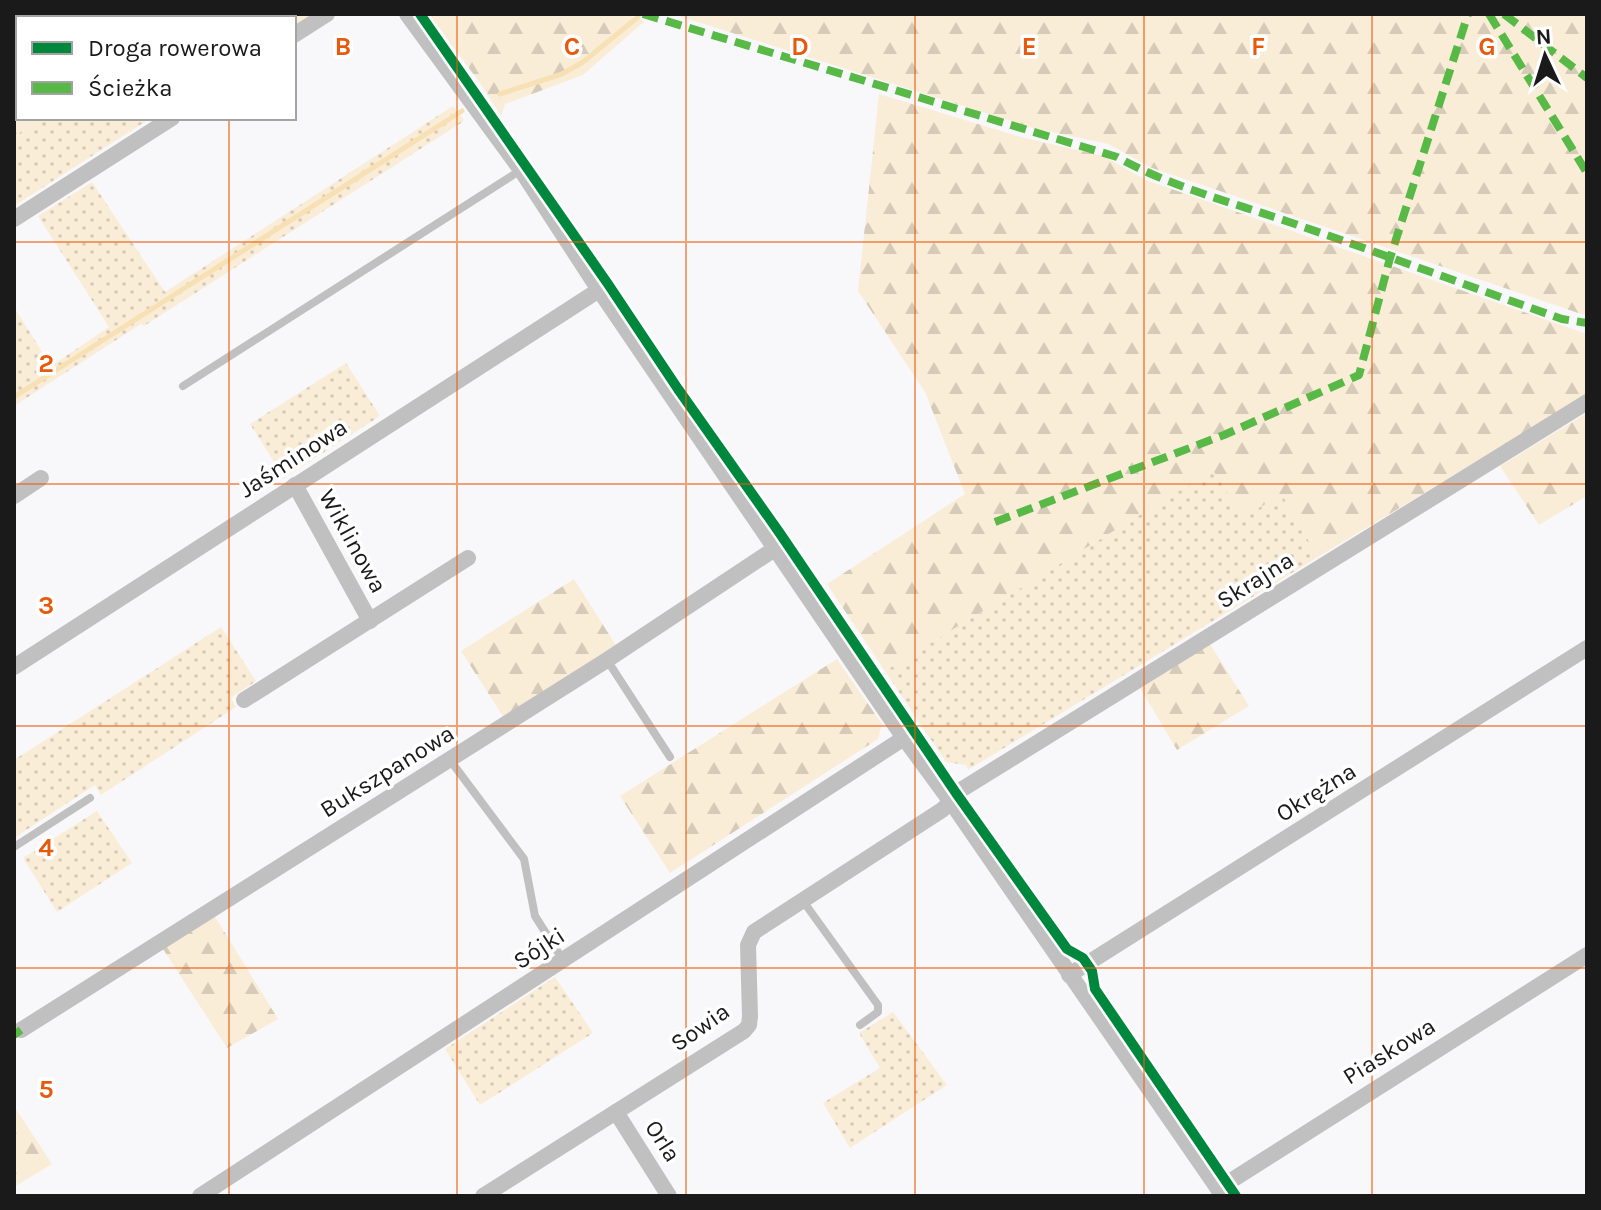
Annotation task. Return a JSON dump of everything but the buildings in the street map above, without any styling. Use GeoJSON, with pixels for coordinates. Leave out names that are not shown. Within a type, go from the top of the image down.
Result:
{"type":"FeatureCollection","features":[{"type":"Feature","properties":{"kind":"street"},"geometry":{"type":"LineString","coordinates":[[296,34],[327,14]]}},
{"type":"Feature","properties":{"kind":"street"},"geometry":{"type":"LineString","coordinates":[[407,14],[521,170],[599,290],[904,738],[1220,1192]]}},
{"type":"Feature","properties":{"kind":"street"},"geometry":{"type":"LineString","coordinates":[[14,219],[169,120]]}},
{"type":"Feature","properties":{"kind":"street","name":"Jaśminowa"},"geometry":{"type":"LineString","coordinates":[[14,667],[599,290]]}},
{"type":"Feature","properties":{"kind":"street","name":"Skrajna"},"geometry":{"type":"LineString","coordinates":[[951,802],[956,793],[1587,402]]}},
{"type":"Feature","properties":{"kind":"street"},"geometry":{"type":"LineString","coordinates":[[14,496],[41,478]]}},
{"type":"Feature","properties":{"kind":"street","name":"Wiklinowa"},"geometry":{"type":"LineString","coordinates":[[295,485],[370,621]]}},
{"type":"Feature","properties":{"kind":"street","name":"Bukszpanowa"},"geometry":{"type":"LineString","coordinates":[[21,1030],[607,660],[776,548]]}},
{"type":"Feature","properties":{"kind":"street","name":"Wiklinowa"},"geometry":{"type":"LineString","coordinates":[[244,700],[468,558]]}},
{"type":"Feature","properties":{"kind":"street","name":"Okrężna"},"geometry":{"type":"LineString","coordinates":[[1069,975],[1587,648]]}},
{"type":"Feature","properties":{"kind":"street","name":"Sójki"},"geometry":{"type":"LineString","coordinates":[[200,1196],[904,738]]}},
{"type":"Feature","properties":{"kind":"street","name":"Sowia"},"geometry":{"type":"LineString","coordinates":[[483,1196],[744,1031],[749,1025],[750,1016],[748,945],[754,932],[951,802]]}},
{"type":"Feature","properties":{"kind":"street","name":"Piaskowa"},"geometry":{"type":"LineString","coordinates":[[1220,1192],[1253,1165],[1587,955]]}},
{"type":"Feature","properties":{"kind":"street","name":"Orla"},"geometry":{"type":"LineString","coordinates":[[616,1112],[669,1196]]}},
{"type":"Feature","properties":{"kind":"lane"},"geometry":{"type":"LineString","coordinates":[[183,386],[521,170]]}},
{"type":"Feature","properties":{"kind":"lane"},"geometry":{"type":"LineString","coordinates":[[607,660],[670,757]]}},
{"type":"Feature","properties":{"kind":"lane"},"geometry":{"type":"LineString","coordinates":[[450,760],[524,859],[535,916],[563,960]]}},
{"type":"Feature","properties":{"kind":"lane"},"geometry":{"type":"LineString","coordinates":[[14,847],[90,798]]}},
{"type":"Feature","properties":{"kind":"lane"},"geometry":{"type":"LineString","coordinates":[[802,901],[878,1005],[878,1012],[860,1025]]}},
{"type":"Feature","properties":{"kind":"green space"},"geometry":{"type":"Polygon","coordinates":[[[45,14],[205,14],[202,16],[42,16],[45,14]]]}},
{"type":"Feature","properties":{"kind":"green space"},"geometry":{"type":"Polygon","coordinates":[[[312,14],[296,25],[296,16],[202,16],[312,14]]]}},
{"type":"Feature","properties":{"kind":"green space"},"geometry":{"type":"Polygon","coordinates":[[[429,14],[624,14],[645,21],[583,75],[505,104],[501,116],[429,14]]]}},
{"type":"Feature","properties":{"kind":"green space"},"geometry":{"type":"Polygon","coordinates":[[[672,14],[1587,14],[1587,314],[1152,168],[1108,144],[1033,128],[672,14]]]}},
{"type":"Feature","properties":{"kind":"green space"},"geometry":{"type":"Polygon","coordinates":[[[14,34],[16,120],[39,120],[14,136],[14,34]]]}},
{"type":"Feature","properties":{"kind":"green space"},"geometry":{"type":"Polygon","coordinates":[[[879,94],[1025,138],[1103,156],[1146,180],[1587,334],[1587,395],[1318,557],[1282,495],[1242,517],[1213,470],[885,671],[827,584],[965,494],[925,392],[858,291],[879,94]]]}},
{"type":"Feature","properties":{"kind":"green space"},"geometry":{"type":"Polygon","coordinates":[[[453,106],[464,120],[461,123],[14,406],[14,307],[51,366],[109,327],[38,216],[92,182],[165,292],[453,106]]]}},
{"type":"Feature","properties":{"kind":"green space"},"geometry":{"type":"Polygon","coordinates":[[[39,120],[148,120],[14,206],[14,136],[39,120]]]}},
{"type":"Feature","properties":{"kind":"green space"},"geometry":{"type":"Polygon","coordinates":[[[346,363],[380,416],[284,478],[250,424],[346,363]]]}},
{"type":"Feature","properties":{"kind":"green space"},"geometry":{"type":"Polygon","coordinates":[[[1587,413],[1587,496],[1539,525],[1500,466],[1587,413]]]}},
{"type":"Feature","properties":{"kind":"green space"},"geometry":{"type":"Polygon","coordinates":[[[1213,470],[1282,494],[1318,557],[968,770],[966,765],[946,762],[885,671],[1213,470]]]}},
{"type":"Feature","properties":{"kind":"green space"},"geometry":{"type":"Polygon","coordinates":[[[574,579],[617,647],[504,718],[461,651],[574,579]]]}},
{"type":"Feature","properties":{"kind":"green space"},"geometry":{"type":"Polygon","coordinates":[[[221,627],[256,681],[231,698],[236,707],[101,795],[95,785],[14,838],[14,760],[221,627]]]}},
{"type":"Feature","properties":{"kind":"green space"},"geometry":{"type":"Polygon","coordinates":[[[1210,644],[1249,706],[1177,750],[1140,688],[1210,644]]]}},
{"type":"Feature","properties":{"kind":"green space"},"geometry":{"type":"Polygon","coordinates":[[[837,659],[882,724],[878,739],[670,873],[620,796],[837,659]]]}},
{"type":"Feature","properties":{"kind":"green space"},"geometry":{"type":"Polygon","coordinates":[[[97,811],[132,863],[57,912],[23,858],[97,811]]]}},
{"type":"Feature","properties":{"kind":"green space"},"geometry":{"type":"Polygon","coordinates":[[[214,915],[278,1019],[227,1048],[163,949],[214,915]]]}},
{"type":"Feature","properties":{"kind":"green space"},"geometry":{"type":"Polygon","coordinates":[[[555,977],[593,1033],[480,1105],[445,1049],[555,977]]]}},
{"type":"Feature","properties":{"kind":"green space"},"geometry":{"type":"Polygon","coordinates":[[[893,1012],[947,1085],[850,1148],[823,1103],[880,1068],[859,1033],[893,1012]]]}},
{"type":"Feature","properties":{"kind":"green space"},"geometry":{"type":"Polygon","coordinates":[[[14,1106],[52,1164],[14,1187],[14,1106]]]}},
{"type":"Feature","properties":{"kind":"waterway"},"geometry":{"type":"LineString","coordinates":[[500,94],[562,74],[583,62],[638,17]]}},
{"type":"Feature","properties":{"kind":"waterway"},"geometry":{"type":"LineString","coordinates":[[14,397],[462,111]]}},
{"type":"Feature","properties":{"kind":"marked path"},"geometry":{"type":"LineString","coordinates":[[643,14],[1117,157],[1158,177],[1202,193],[1562,319],[1587,323]]}},
{"type":"Feature","properties":{"kind":"marked path"},"geometry":{"type":"LineString","coordinates":[[995,522],[1224,435],[1359,375],[1390,258],[1468,14]]}},
{"type":"Feature","properties":{"kind":"marked path"},"geometry":{"type":"LineString","coordinates":[[1489,14],[1587,173]]}},
{"type":"Feature","properties":{"kind":"marked path"},"geometry":{"type":"LineString","coordinates":[[1504,14],[1587,78]]}},
{"type":"Feature","properties":{"kind":"marked path"},"geometry":{"type":"LineString","coordinates":[[14,1035],[21,1030]]}},
{"type":"Feature","properties":{"kind":"cycle path"},"geometry":{"type":"LineString","coordinates":[[420,14],[956,793],[1067,949],[1083,958],[1092,971],[1095,989],[1236,1196]]}}]}
